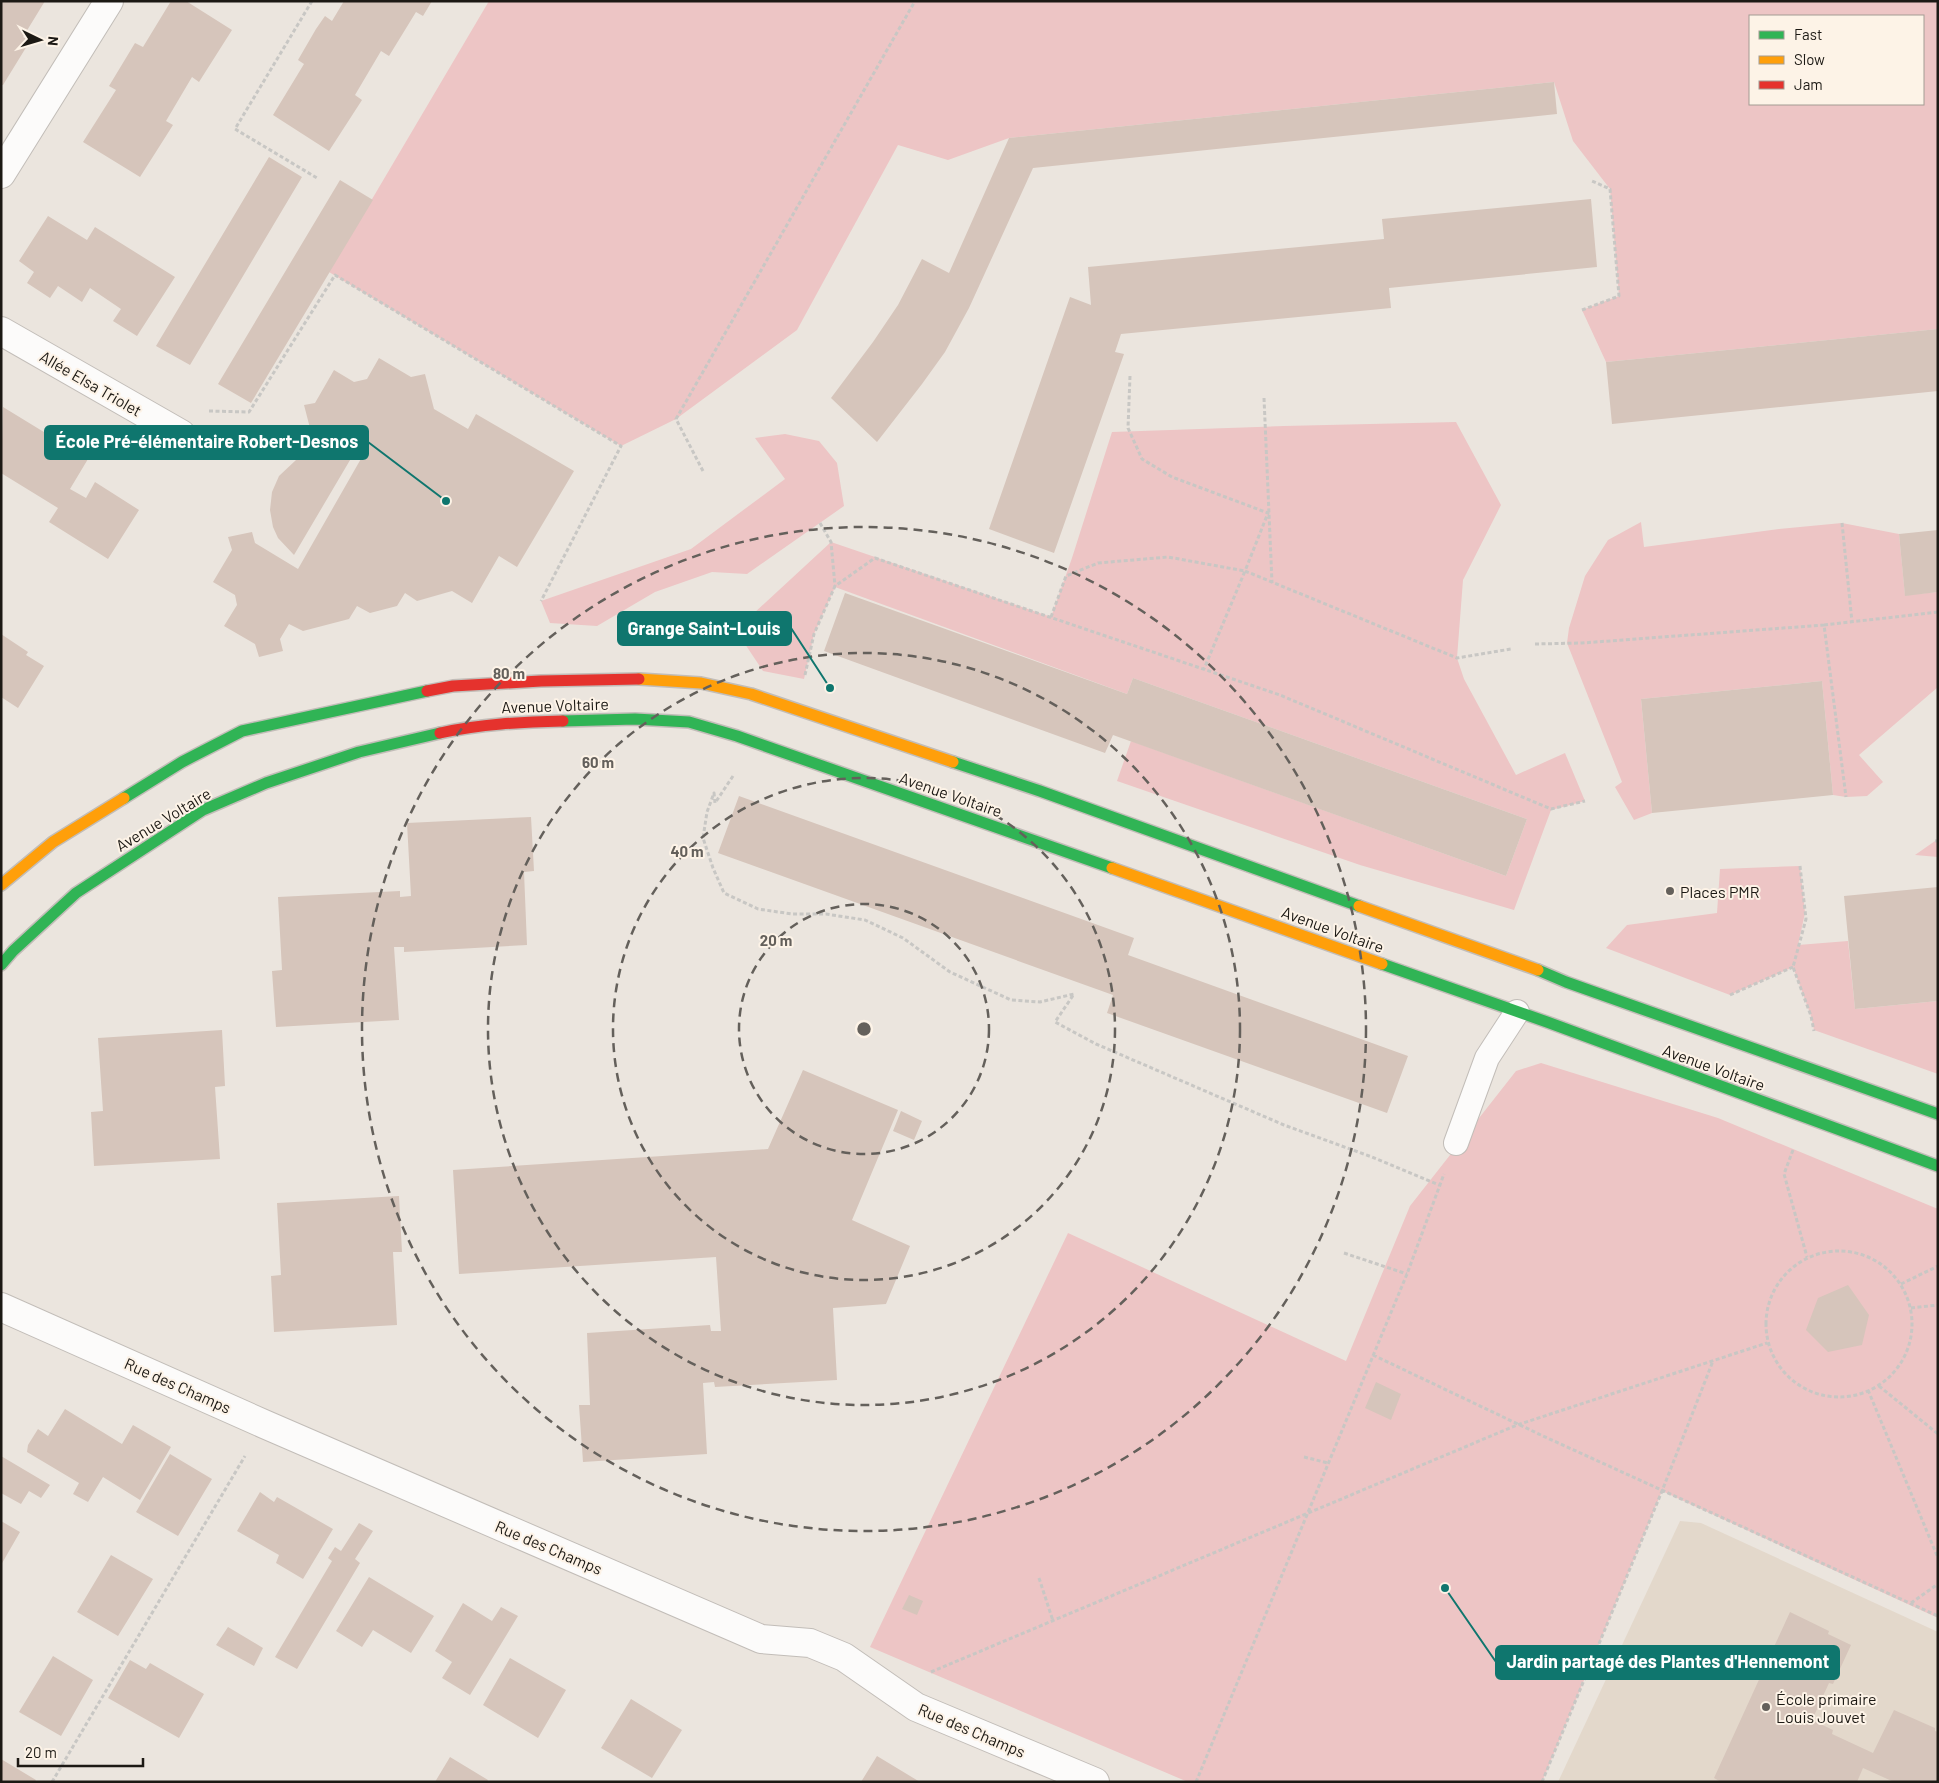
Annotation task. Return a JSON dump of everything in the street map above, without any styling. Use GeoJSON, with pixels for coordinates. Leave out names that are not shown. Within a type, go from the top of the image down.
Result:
{"type":"FeatureCollection","features":[{"type":"Feature","properties":{"kind":"street"},"geometry":{"type":"LineString","coordinates":[[1,174],[109,1]]}},
{"type":"Feature","properties":{"kind":"street","name":"Allée Elsa Triolet"},"geometry":{"type":"LineString","coordinates":[[1,331],[182,434]]}},
{"type":"Feature","properties":{"kind":"street","name":"Avenue Voltaire"},"geometry":{"type":"LineString","coordinates":[[1,885],[53,842],[182,762],[242,731],[453,686],[541,680],[637,679],[702,682],[751,694],[1040,791],[1516,962],[1574,985],[1824,1072],[1938,1114]]}},
{"type":"Feature","properties":{"kind":"street","name":"Avenue Voltaire"},"geometry":{"type":"LineString","coordinates":[[1,965],[13,951],[76,893],[203,810],[266,783],[359,752],[467,727],[503,723],[635,719],[689,722],[737,736],[1517,1012],[1938,1166]]}},
{"type":"Feature","properties":{"kind":"street","name":"Rue des Champs"},"geometry":{"type":"LineString","coordinates":[[1,1307],[264,1424],[761,1639],[810,1643],[844,1657],[916,1708],[1094,1782]]}},
{"type":"Feature","properties":{"kind":"lane"},"geometry":{"type":"LineString","coordinates":[[1456,1143],[1488,1058],[1517,1012]]}},
{"type":"Feature","properties":{"kind":"path"},"geometry":{"type":"LineString","coordinates":[[312,1],[235,129],[317,178]]}},
{"type":"Feature","properties":{"kind":"path"},"geometry":{"type":"LineString","coordinates":[[703,471],[676,419],[915,1]]}},
{"type":"Feature","properties":{"kind":"path"},"geometry":{"type":"LineString","coordinates":[[1582,310],[1619,296],[1610,189],[1592,181]]}},
{"type":"Feature","properties":{"kind":"path"},"geometry":{"type":"LineString","coordinates":[[182,434],[207,411],[249,412],[335,275],[621,446],[541,601]]}},
{"type":"Feature","properties":{"kind":"path"},"geometry":{"type":"LineString","coordinates":[[1130,376],[1128,428],[1142,459],[1172,477],[1268,513]]}},
{"type":"Feature","properties":{"kind":"path"},"geometry":{"type":"LineString","coordinates":[[1264,398],[1272,583]]}},
{"type":"Feature","properties":{"kind":"path"},"geometry":{"type":"LineString","coordinates":[[1204,669],[1268,513]]}},
{"type":"Feature","properties":{"kind":"path"},"geometry":{"type":"LineString","coordinates":[[804,679],[814,634],[835,586],[831,542],[820,523]]}},
{"type":"Feature","properties":{"kind":"path"},"geometry":{"type":"LineString","coordinates":[[1842,523],[1852,622]]}},
{"type":"Feature","properties":{"kind":"path"},"geometry":{"type":"LineString","coordinates":[[1051,617],[1066,576],[1098,563],[1168,556],[1245,571],[1457,658],[1511,649]]}},
{"type":"Feature","properties":{"kind":"path"},"geometry":{"type":"LineString","coordinates":[[835,586],[875,558],[1280,695],[1551,810],[1585,801]]}},
{"type":"Feature","properties":{"kind":"path"},"geometry":{"type":"LineString","coordinates":[[1535,644],[1824,626],[1938,612]]}},
{"type":"Feature","properties":{"kind":"path"},"geometry":{"type":"LineString","coordinates":[[1824,626],[1846,797]]}},
{"type":"Feature","properties":{"kind":"path"},"geometry":{"type":"LineString","coordinates":[[733,776],[715,803],[714,793],[707,812],[703,838],[724,893],[758,909],[792,914],[826,914],[866,920],[903,938],[950,972],[1011,1000],[1040,1002],[1074,994],[1055,1022],[1096,1044],[1284,1125],[1372,1157],[1439,1186]]}},
{"type":"Feature","properties":{"kind":"path"},"geometry":{"type":"LineString","coordinates":[[1800,866],[1806,919],[1793,967],[1811,1016],[1824,1072]]}},
{"type":"Feature","properties":{"kind":"path"},"geometry":{"type":"LineString","coordinates":[[1730,995],[1793,967]]}},
{"type":"Feature","properties":{"kind":"path"},"geometry":{"type":"LineString","coordinates":[[1806,1118],[1784,1174],[1807,1257]]}},
{"type":"Feature","properties":{"kind":"path"},"geometry":{"type":"LineString","coordinates":[[1196,1782],[1407,1274],[1456,1143]]}},
{"type":"Feature","properties":{"kind":"path"},"geometry":{"type":"LineString","coordinates":[[1843,1250],[1860,1253],[1883,1264],[1901,1284],[1911,1308],[1912,1330],[1905,1355],[1898,1368],[1880,1386],[1846,1398],[1825,1397],[1802,1388],[1778,1366],[1767,1343],[1767,1308],[1776,1284],[1786,1272],[1807,1257],[1843,1250]]}},
{"type":"Feature","properties":{"kind":"path"},"geometry":{"type":"LineString","coordinates":[[1344,1253],[1407,1274]]}},
{"type":"Feature","properties":{"kind":"path"},"geometry":{"type":"LineString","coordinates":[[1901,1284],[1938,1266]]}},
{"type":"Feature","properties":{"kind":"path"},"geometry":{"type":"LineString","coordinates":[[1911,1308],[1938,1306]]}},
{"type":"Feature","properties":{"kind":"path"},"geometry":{"type":"LineString","coordinates":[[930,1673],[1517,1424],[1767,1343]]}},
{"type":"Feature","properties":{"kind":"path"},"geometry":{"type":"LineString","coordinates":[[1373,1355],[1662,1491],[1938,1616]]}},
{"type":"Feature","properties":{"kind":"path"},"geometry":{"type":"LineString","coordinates":[[1542,1782],[1662,1491],[1713,1361]]}},
{"type":"Feature","properties":{"kind":"path"},"geometry":{"type":"LineString","coordinates":[[1880,1386],[1938,1434]]}},
{"type":"Feature","properties":{"kind":"path"},"geometry":{"type":"LineString","coordinates":[[1868,1390],[1938,1558]]}},
{"type":"Feature","properties":{"kind":"path"},"geometry":{"type":"LineString","coordinates":[[52,1782],[264,1424]]}},
{"type":"Feature","properties":{"kind":"path"},"geometry":{"type":"LineString","coordinates":[[1304,1457],[1328,1463]]}},
{"type":"Feature","properties":{"kind":"path"},"geometry":{"type":"LineString","coordinates":[[1039,1578],[1053,1621]]}},
{"type":"Feature","properties":{"kind":"path"},"geometry":{"type":"LineString","coordinates":[[1911,1603],[1938,1584]]}},
{"type":"Feature","properties":{"kind":"shaded area"},"geometry":{"type":"Polygon","coordinates":[[[489,1],[1938,1],[1938,329],[1606,362],[1582,310],[1619,296],[1610,189],[1573,141],[1554,82],[1009,138],[948,160],[898,145],[797,330],[676,419],[621,446],[329,272],[489,1]]]}},
{"type":"Feature","properties":{"kind":"shaded area"},"geometry":{"type":"Polygon","coordinates":[[[1456,422],[1501,505],[1463,580],[1457,658],[1464,679],[1516,775],[1565,753],[1585,801],[1551,810],[1514,910],[1360,865],[1117,781],[1131,741],[1506,876],[1527,819],[1133,678],[1127,694],[835,587],[814,634],[804,679],[763,671],[745,644],[753,614],[831,542],[1051,617],[1112,432],[1456,422]]]}},
{"type":"Feature","properties":{"kind":"shaded area"},"geometry":{"type":"Polygon","coordinates":[[[785,434],[819,441],[837,463],[844,506],[747,574],[712,572],[655,592],[597,626],[550,623],[541,601],[691,549],[785,479],[755,438],[785,434]]]}},
{"type":"Feature","properties":{"kind":"shaded area"},"geometry":{"type":"Polygon","coordinates":[[[1641,522],[1644,547],[1779,529],[1842,523],[1899,534],[1905,595],[1938,592],[1938,687],[1859,755],[1883,782],[1867,796],[1846,797],[1833,795],[1822,681],[1641,699],[1652,813],[1634,820],[1615,787],[1622,782],[1567,643],[1569,628],[1585,576],[1608,540],[1641,522]]]}},
{"type":"Feature","properties":{"kind":"shaded area"},"geometry":{"type":"Polygon","coordinates":[[[1938,839],[1938,857],[1915,855],[1935,841],[1938,839]]]}},
{"type":"Feature","properties":{"kind":"shaded area"},"geometry":{"type":"Polygon","coordinates":[[[1800,866],[1805,913],[1798,945],[1848,941],[1855,1009],[1938,1001],[1938,1074],[1814,1030],[1811,1016],[1793,967],[1730,995],[1606,948],[1627,925],[1717,913],[1720,869],[1800,866]]]}},
{"type":"Feature","properties":{"kind":"shaded area"},"geometry":{"type":"Polygon","coordinates":[[[1541,1063],[1718,1118],[1938,1209],[1938,1618],[1662,1491],[1542,1782],[1188,1782],[870,1647],[1068,1233],[1346,1361],[1410,1206],[1516,1071],[1541,1063]]]}},
{"type":"Feature","properties":{"kind":"shaded area","name":"École primaire Louis Jouvet"},"geometry":{"type":"Polygon","coordinates":[[[1680,1521],[1701,1523],[1938,1632],[1938,1782],[1558,1782],[1680,1521]]]}},
{"type":"Feature","properties":{"kind":"building"},"geometry":{"type":"Polygon","coordinates":[[[1,1],[45,1],[23,37],[30,41],[3,85],[1,85],[1,1]]]}},
{"type":"Feature","properties":{"kind":"building"},"geometry":{"type":"Polygon","coordinates":[[[171,1],[186,1],[232,30],[199,82],[192,77],[166,121],[173,125],[140,177],[83,142],[116,90],[109,86],[135,43],[143,47],[171,1]]]}},
{"type":"Feature","properties":{"kind":"building"},"geometry":{"type":"Polygon","coordinates":[[[344,1],[432,1],[423,16],[416,12],[389,56],[381,51],[355,95],[362,100],[329,151],[273,115],[304,64],[298,60],[316,29],[325,16],[332,21],[344,1]]]}},
{"type":"Feature","properties":{"kind":"building"},"geometry":{"type":"Polygon","coordinates":[[[1554,82],[1557,114],[1033,168],[969,308],[945,352],[877,442],[831,398],[898,305],[922,259],[949,273],[1009,138],[1554,82]]]}},
{"type":"Feature","properties":{"kind":"building"},"geometry":{"type":"Polygon","coordinates":[[[269,157],[302,177],[190,365],[156,346],[269,157]]]}},
{"type":"Feature","properties":{"kind":"building"},"geometry":{"type":"Polygon","coordinates":[[[340,180],[373,200],[251,403],[218,384],[340,180]]]}},
{"type":"Feature","properties":{"kind":"building"},"geometry":{"type":"Polygon","coordinates":[[[1591,199],[1597,267],[1389,288],[1391,308],[1121,334],[1115,352],[1124,354],[1054,553],[989,529],[1070,297],[1091,305],[1088,267],[1384,239],[1382,219],[1591,199]]]}},
{"type":"Feature","properties":{"kind":"building"},"geometry":{"type":"Polygon","coordinates":[[[48,216],[87,240],[95,227],[175,277],[137,336],[113,321],[121,309],[90,288],[82,302],[58,286],[50,298],[27,283],[34,272],[19,261],[48,216]]]}},
{"type":"Feature","properties":{"kind":"building"},"geometry":{"type":"Polygon","coordinates":[[[1938,329],[1938,391],[1612,424],[1606,362],[1938,329]]]}},
{"type":"Feature","properties":{"kind":"building"},"geometry":{"type":"Polygon","coordinates":[[[379,358],[411,377],[425,374],[434,409],[468,429],[476,414],[574,471],[517,567],[499,556],[472,603],[452,591],[417,601],[405,593],[397,606],[370,613],[357,606],[349,619],[303,631],[289,624],[280,639],[283,651],[259,657],[255,644],[224,626],[237,605],[235,595],[213,582],[232,550],[228,537],[252,532],[255,543],[298,569],[366,450],[323,425],[310,428],[304,405],[315,403],[334,370],[354,382],[367,379],[379,358]]]}},
{"type":"Feature","properties":{"kind":"building"},"geometry":{"type":"Polygon","coordinates":[[[3,407],[88,459],[70,489],[86,498],[95,482],[139,510],[108,559],[49,522],[58,508],[1,473],[3,407]]]}},
{"type":"Feature","properties":{"kind":"building"},"geometry":{"type":"Polygon","coordinates":[[[329,449],[353,455],[294,555],[278,538],[273,527],[270,510],[272,492],[279,476],[296,460],[318,450],[329,449]]]}},
{"type":"Feature","properties":{"kind":"building"},"geometry":{"type":"Polygon","coordinates":[[[1938,530],[1938,592],[1905,596],[1899,534],[1938,530]]]}},
{"type":"Feature","properties":{"kind":"building"},"geometry":{"type":"Polygon","coordinates":[[[845,593],[1127,694],[1133,678],[1527,819],[1506,876],[1113,735],[1105,753],[824,651],[845,593]]]}},
{"type":"Feature","properties":{"kind":"building"},"geometry":{"type":"Polygon","coordinates":[[[1,634],[28,652],[26,655],[44,666],[18,708],[1,697],[1,634]]]}},
{"type":"Feature","properties":{"kind":"building"},"geometry":{"type":"Polygon","coordinates":[[[1822,681],[1833,795],[1652,813],[1641,699],[1822,681]]]}},
{"type":"Feature","properties":{"kind":"building"},"geometry":{"type":"Polygon","coordinates":[[[739,796],[1134,938],[1128,955],[1408,1056],[1387,1113],[1107,1013],[1113,995],[718,853],[739,796]]]}},
{"type":"Feature","properties":{"kind":"building"},"geometry":{"type":"Polygon","coordinates":[[[531,817],[534,871],[524,872],[527,945],[404,952],[404,947],[394,947],[399,1020],[276,1027],[272,971],[282,970],[278,897],[400,891],[400,897],[411,896],[407,823],[531,817]]]}},
{"type":"Feature","properties":{"kind":"building"},"geometry":{"type":"Polygon","coordinates":[[[1938,887],[1938,1001],[1855,1009],[1844,896],[1938,887]]]}},
{"type":"Feature","properties":{"kind":"building"},"geometry":{"type":"Polygon","coordinates":[[[222,1030],[225,1086],[215,1087],[220,1159],[94,1166],[91,1112],[103,1111],[98,1038],[222,1030]]]}},
{"type":"Feature","properties":{"kind":"building"},"geometry":{"type":"Polygon","coordinates":[[[803,1070],[898,1110],[852,1220],[910,1246],[886,1304],[833,1308],[837,1380],[715,1387],[714,1382],[703,1383],[707,1454],[583,1462],[579,1405],[590,1405],[587,1333],[710,1325],[711,1331],[721,1331],[716,1257],[459,1274],[453,1170],[768,1149],[803,1070]]]}},
{"type":"Feature","properties":{"kind":"building"},"geometry":{"type":"Polygon","coordinates":[[[901,1111],[922,1121],[914,1140],[893,1131],[901,1111]]]}},
{"type":"Feature","properties":{"kind":"building"},"geometry":{"type":"Polygon","coordinates":[[[399,1196],[402,1252],[393,1252],[397,1325],[274,1332],[271,1276],[281,1275],[277,1203],[399,1196]]]}},
{"type":"Feature","properties":{"kind":"building"},"geometry":{"type":"Polygon","coordinates":[[[1848,1285],[1869,1315],[1862,1345],[1828,1352],[1806,1330],[1818,1298],[1848,1285]]]}},
{"type":"Feature","properties":{"kind":"building"},"geometry":{"type":"Polygon","coordinates":[[[1376,1382],[1401,1394],[1391,1420],[1365,1408],[1376,1382]]]}},
{"type":"Feature","properties":{"kind":"building"},"geometry":{"type":"Polygon","coordinates":[[[65,1409],[122,1444],[133,1425],[171,1447],[140,1500],[103,1477],[88,1502],[73,1494],[79,1483],[27,1452],[28,1445],[38,1429],[48,1436],[65,1409]]]}},
{"type":"Feature","properties":{"kind":"building"},"geometry":{"type":"Polygon","coordinates":[[[170,1454],[212,1479],[178,1536],[136,1512],[170,1454]]]}},
{"type":"Feature","properties":{"kind":"building"},"geometry":{"type":"Polygon","coordinates":[[[1,1456],[50,1485],[41,1498],[29,1491],[21,1504],[1,1493],[1,1456]]]}},
{"type":"Feature","properties":{"kind":"building"},"geometry":{"type":"Polygon","coordinates":[[[260,1492],[274,1502],[277,1497],[333,1529],[303,1579],[276,1563],[279,1555],[237,1531],[260,1492]]]}},
{"type":"Feature","properties":{"kind":"building"},"geometry":{"type":"Polygon","coordinates":[[[1,1521],[20,1532],[1,1565],[1,1521]]]}},
{"type":"Feature","properties":{"kind":"building"},"geometry":{"type":"Polygon","coordinates":[[[359,1523],[373,1531],[355,1559],[360,1563],[297,1669],[275,1657],[332,1561],[328,1558],[335,1547],[341,1551],[359,1523]]]}},
{"type":"Feature","properties":{"kind":"building"},"geometry":{"type":"Polygon","coordinates":[[[111,1555],[153,1579],[118,1636],[77,1612],[111,1555]]]}},
{"type":"Feature","properties":{"kind":"building"},"geometry":{"type":"Polygon","coordinates":[[[369,1577],[434,1616],[411,1653],[373,1630],[362,1647],[336,1631],[369,1577]]]}},
{"type":"Feature","properties":{"kind":"building"},"geometry":{"type":"Polygon","coordinates":[[[909,1595],[923,1601],[917,1615],[902,1609],[909,1595]]]}},
{"type":"Feature","properties":{"kind":"building"},"geometry":{"type":"Polygon","coordinates":[[[463,1603],[492,1621],[501,1607],[518,1616],[470,1695],[442,1678],[452,1662],[435,1651],[463,1603]]]}},
{"type":"Feature","properties":{"kind":"building"},"geometry":{"type":"Polygon","coordinates":[[[1790,1612],[1829,1631],[1828,1634],[1851,1645],[1833,1684],[1829,1683],[1812,1720],[1833,1730],[1832,1734],[1873,1753],[1894,1710],[1935,1728],[1935,1731],[1938,1732],[1938,1782],[1894,1782],[1863,1768],[1857,1782],[1721,1782],[1714,1778],[1790,1612]]]}},
{"type":"Feature","properties":{"kind":"building"},"geometry":{"type":"Polygon","coordinates":[[[228,1627],[263,1648],[254,1666],[216,1645],[228,1627]]]}},
{"type":"Feature","properties":{"kind":"building"},"geometry":{"type":"Polygon","coordinates":[[[53,1656],[93,1680],[61,1736],[19,1712],[53,1656]]]}},
{"type":"Feature","properties":{"kind":"building"},"geometry":{"type":"Polygon","coordinates":[[[510,1658],[566,1690],[538,1738],[483,1705],[510,1658]]]}},
{"type":"Feature","properties":{"kind":"building"},"geometry":{"type":"Polygon","coordinates":[[[130,1660],[146,1669],[150,1663],[204,1694],[179,1738],[108,1698],[130,1660]]]}},
{"type":"Feature","properties":{"kind":"building"},"geometry":{"type":"Polygon","coordinates":[[[631,1699],[682,1730],[652,1778],[601,1748],[631,1699]]]}},
{"type":"Feature","properties":{"kind":"building"},"geometry":{"type":"Polygon","coordinates":[[[877,1756],[920,1782],[861,1782],[877,1756]]]}},
{"type":"Feature","properties":{"kind":"building"},"geometry":{"type":"Polygon","coordinates":[[[450,1757],[488,1780],[487,1782],[435,1782],[450,1757]]]}},
{"type":"Feature","properties":{"kind":"building"},"geometry":{"type":"Polygon","coordinates":[[[1,1759],[36,1780],[35,1782],[1,1782],[1,1759]]]}},
{"type":"Feature","properties":{"kind":"traffic: fast"},"geometry":{"type":"LineString","coordinates":[[124,798],[182,762],[242,731],[427,691]]}},
{"type":"Feature","properties":{"kind":"traffic: fast"},"geometry":{"type":"LineString","coordinates":[[563,721],[635,719],[689,722],[737,736],[1112,868]]}},
{"type":"Feature","properties":{"kind":"traffic: fast"},"geometry":{"type":"LineString","coordinates":[[1,965],[13,951],[76,893],[203,810],[266,783],[359,752],[440,733]]}},
{"type":"Feature","properties":{"kind":"traffic: fast"},"geometry":{"type":"LineString","coordinates":[[953,762],[1040,791],[1359,906]]}},
{"type":"Feature","properties":{"kind":"traffic: fast"},"geometry":{"type":"LineString","coordinates":[[1382,964],[1547,1022],[1938,1166]]}},
{"type":"Feature","properties":{"kind":"traffic: fast"},"geometry":{"type":"LineString","coordinates":[[1538,970],[1566,982],[1938,1114]]}},
{"type":"Feature","properties":{"kind":"traffic: slow"},"geometry":{"type":"LineString","coordinates":[[639,679],[701,683],[751,694],[953,762]]}},
{"type":"Feature","properties":{"kind":"traffic: slow"},"geometry":{"type":"LineString","coordinates":[[1,885],[53,842],[124,798]]}},
{"type":"Feature","properties":{"kind":"traffic: slow"},"geometry":{"type":"LineString","coordinates":[[1112,868],[1382,964]]}},
{"type":"Feature","properties":{"kind":"traffic: slow"},"geometry":{"type":"LineString","coordinates":[[1359,906],[1538,970]]}},
{"type":"Feature","properties":{"kind":"traffic: jam"},"geometry":{"type":"LineString","coordinates":[[427,691],[453,686],[541,681],[639,679]]}},
{"type":"Feature","properties":{"kind":"traffic: jam"},"geometry":{"type":"LineString","coordinates":[[440,733],[501,724],[563,721]]}},
{"type":"Feature","properties":{"kind":"place","name":"École Pré-élémentaire Robert-Desnos"},"geometry":{"type":"Point","coordinates":[446,501]}},
{"type":"Feature","properties":{"kind":"place","name":"Grange Saint-Louis"},"geometry":{"type":"Point","coordinates":[830,688]}},
{"type":"Feature","properties":{"kind":"place","name":"Places PMR"},"geometry":{"type":"Point","coordinates":[1670,891]}},
{"type":"Feature","properties":{"kind":"place","name":"Jardin partagé des Plantes d'Hennemont"},"geometry":{"type":"Point","coordinates":[1445,1588]}},
{"type":"Feature","properties":{"kind":"place","name":"École primaire Louis Jouvet"},"geometry":{"type":"Point","coordinates":[1766,1707]}}]}
